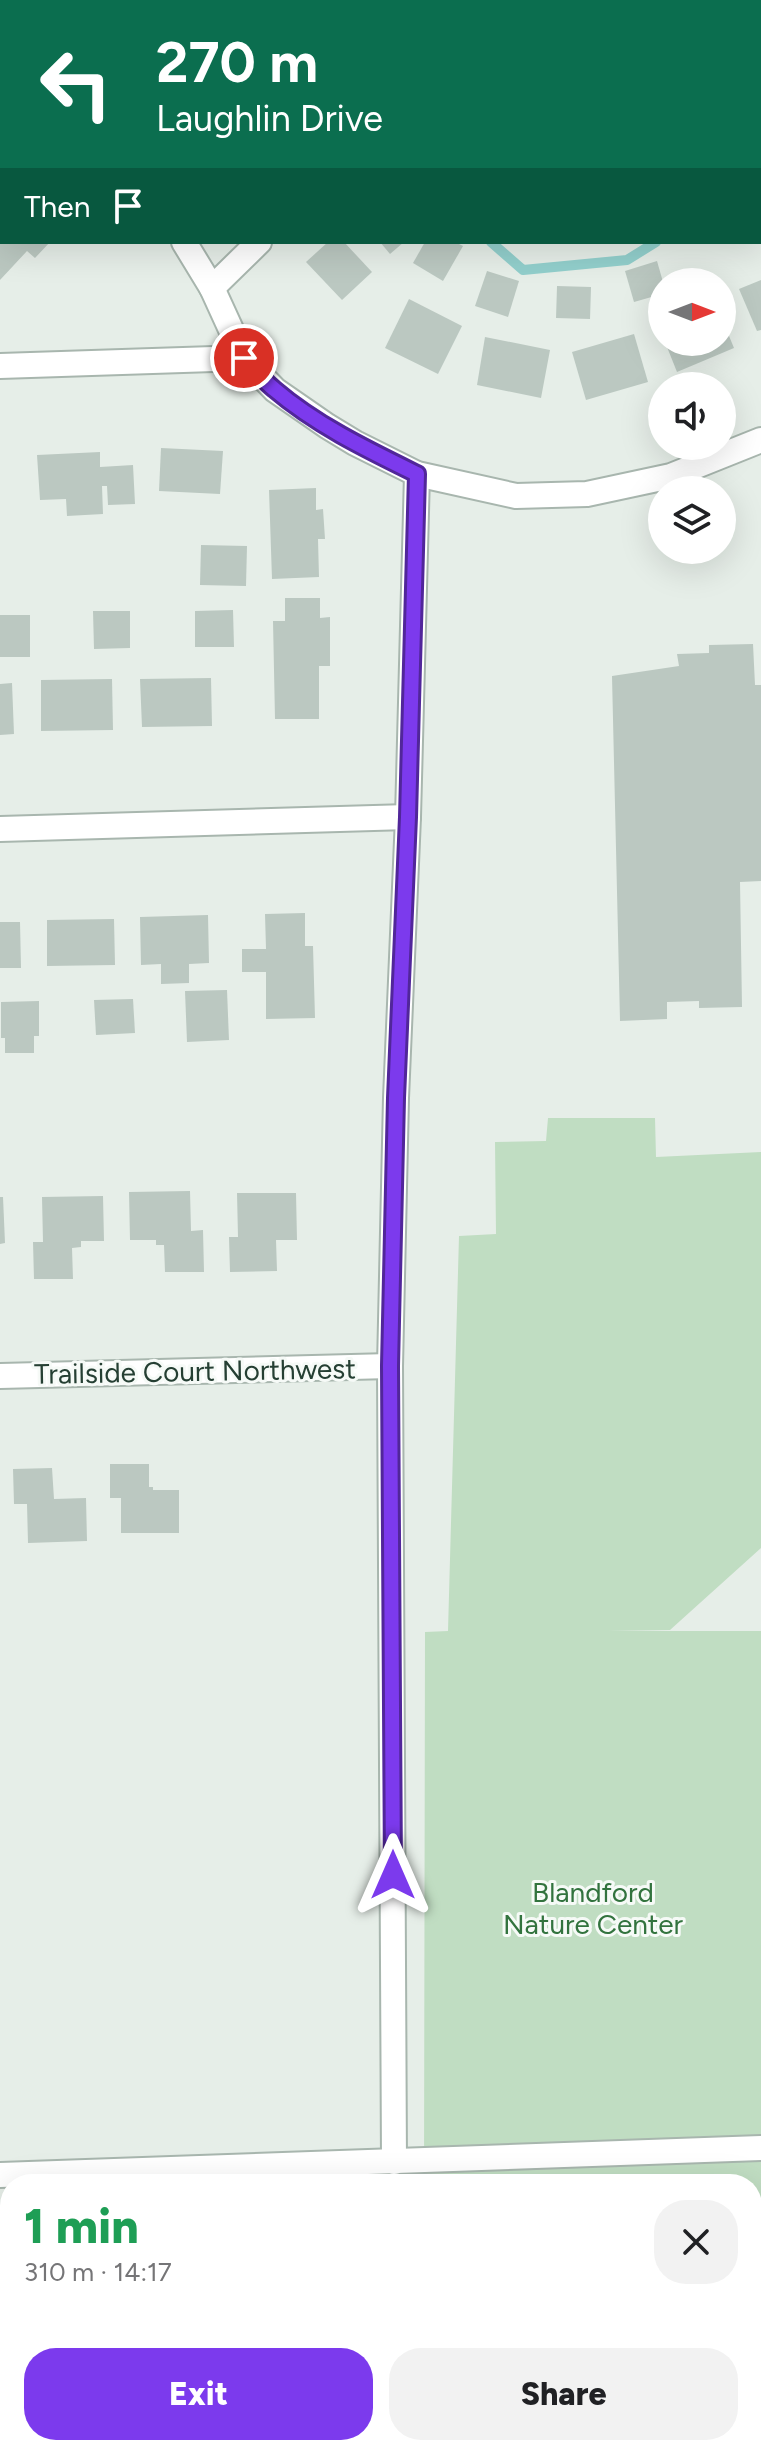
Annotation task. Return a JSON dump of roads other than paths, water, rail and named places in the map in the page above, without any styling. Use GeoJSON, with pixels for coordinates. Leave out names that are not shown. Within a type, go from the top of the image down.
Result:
{"type":"FeatureCollection","features":[{"type":"Feature","properties":{"kind":"street"},"geometry":{"type":"LineString","coordinates":[[185,244],[212,288],[244,358],[275,390],[355,443],[417,474],[516,496],[587,494],[671,476],[761,440]]}},
{"type":"Feature","properties":{"kind":"street"},"geometry":{"type":"LineString","coordinates":[[212,288],[257,244]]}},
{"type":"Feature","properties":{"kind":"street"},"geometry":{"type":"LineString","coordinates":[[0,366],[244,358]]}},
{"type":"Feature","properties":{"kind":"street"},"geometry":{"type":"LineString","coordinates":[[394,2162],[390,1366],[417,474]]}},
{"type":"Feature","properties":{"kind":"street"},"geometry":{"type":"LineString","coordinates":[[0,829],[408,817]]}},
{"type":"Feature","properties":{"kind":"street","name":"Trailside Court Northwest"},"geometry":{"type":"LineString","coordinates":[[0,1376],[390,1366]]}},
{"type":"Feature","properties":{"kind":"street"},"geometry":{"type":"LineString","coordinates":[[30,2174],[761,2148]]}},
{"type":"Feature","properties":{"kind":"waterway"},"geometry":{"type":"LineString","coordinates":[[493,244],[523,270],[627,260],[653,244]]}},
{"type":"Feature","properties":{"kind":"park label","name":"Blandford Nature Center"},"geometry":{"type":"Point","coordinates":[593,1908]}}]}
